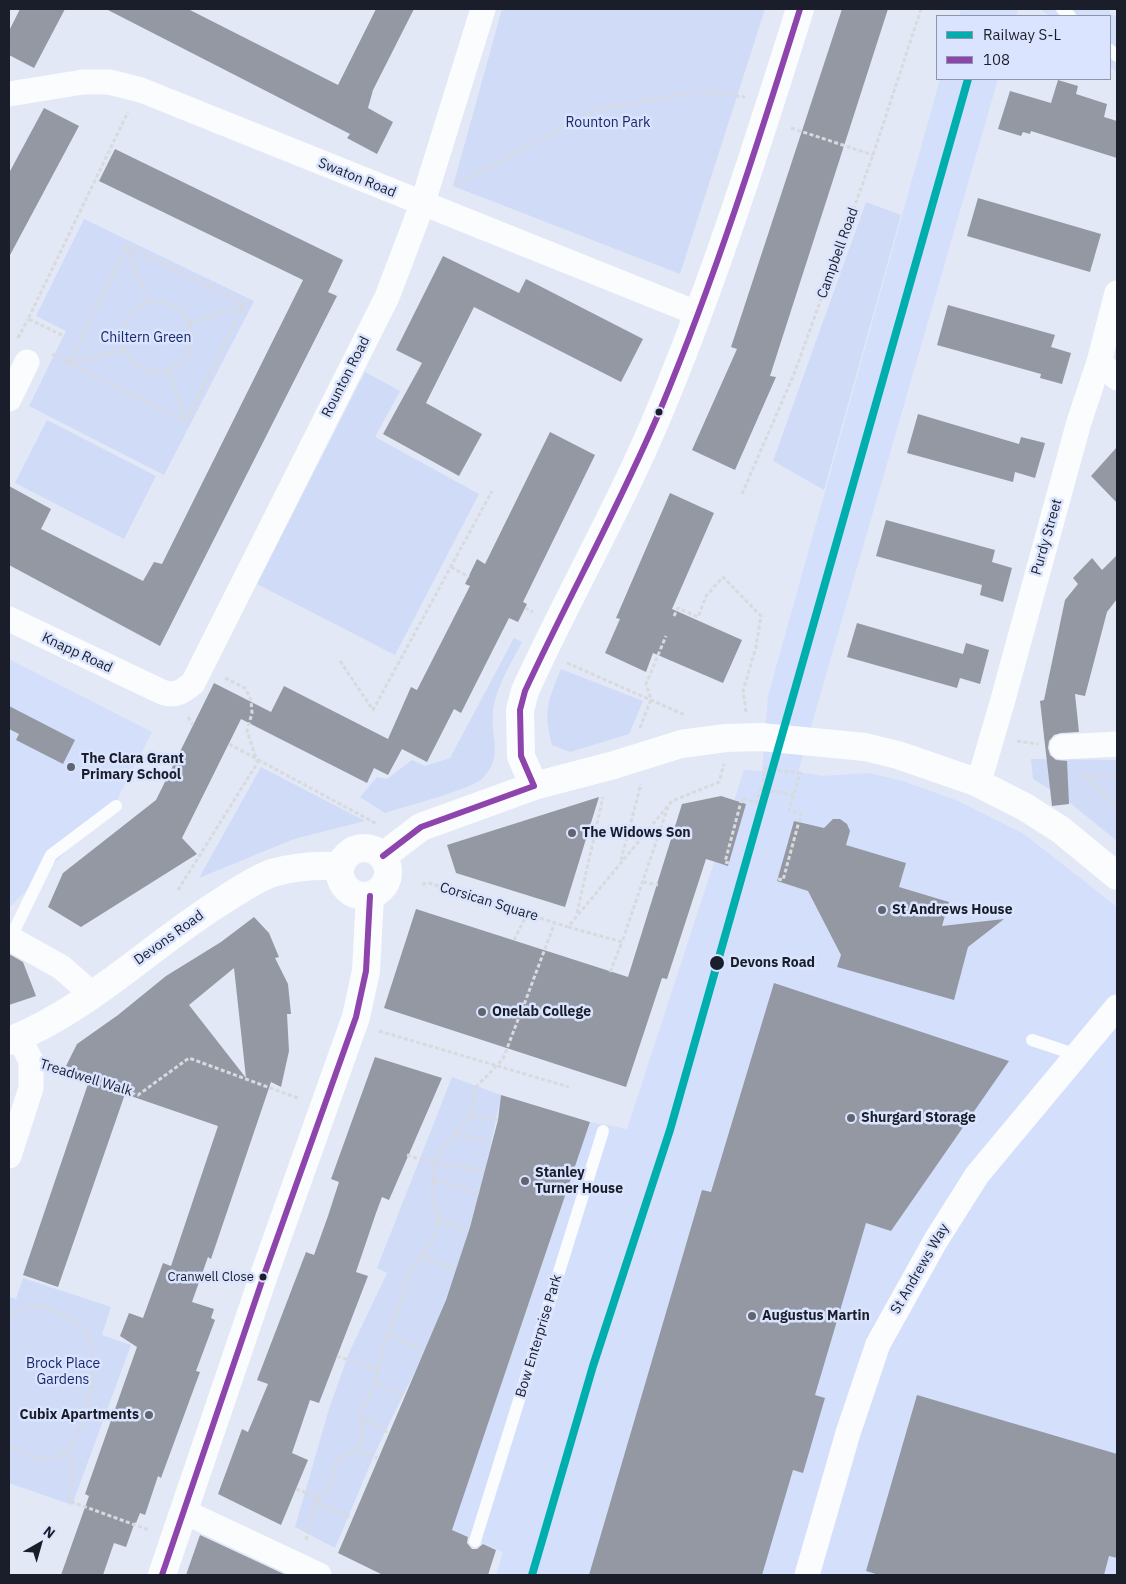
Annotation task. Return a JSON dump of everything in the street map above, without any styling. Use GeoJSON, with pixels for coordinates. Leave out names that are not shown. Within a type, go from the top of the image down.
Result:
{"type":"FeatureCollection","features":[{"type":"Feature","properties":{"kind":"street","name":"Rounton Road"},"geometry":{"type":"LineString","coordinates":[[147,686],[172,696],[187,688],[197,676],[387,297],[422,205],[483,9]]}},
{"type":"Feature","properties":{"kind":"street"},"geometry":{"type":"LineString","coordinates":[[534,786],[521,756],[520,710],[525,690],[657,418],[699,314],[768,112],[800,9]]}},
{"type":"Feature","properties":{"kind":"street","name":"Swaton Road"},"geometry":{"type":"LineString","coordinates":[[9,94],[83,82],[109,82],[141,90],[422,205],[699,314]]}},
{"type":"Feature","properties":{"kind":"street","name":"Purdy Street"},"geometry":{"type":"LineString","coordinates":[[976,782],[983,768],[1002,703],[1079,422],[1108,370],[1117,293]]}},
{"type":"Feature","properties":{"kind":"street"},"geometry":{"type":"LineString","coordinates":[[11,388],[27,362]]}},
{"type":"Feature","properties":{"kind":"street","name":"Knapp Road"},"geometry":{"type":"LineString","coordinates":[[9,619],[147,686]]}},
{"type":"Feature","properties":{"kind":"street"},"geometry":{"type":"LineString","coordinates":[[383,856],[421,827],[534,786],[622,763],[681,744],[744,738],[828,742],[898,755],[976,782],[1025,807],[1061,830],[1117,876]]}},
{"type":"Feature","properties":{"kind":"street"},"geometry":{"type":"LineString","coordinates":[[1062,747],[1117,744]]}},
{"type":"Feature","properties":{"kind":"street"},"geometry":{"type":"LineString","coordinates":[[369,848],[383,856],[389,869],[382,889],[370,896],[362,896],[347,889],[340,874],[340,866],[344,856],[353,849],[369,848]]}},
{"type":"Feature","properties":{"kind":"street","name":"Devons Road"},"geometry":{"type":"LineString","coordinates":[[20,1046],[56,1017],[92,994],[191,921],[270,874],[298,866],[340,866]]}},
{"type":"Feature","properties":{"kind":"street"},"geometry":{"type":"LineString","coordinates":[[162,1575],[185,1512],[264,1274],[356,1017],[366,971],[370,896]]}},
{"type":"Feature","properties":{"kind":"street"},"geometry":{"type":"LineString","coordinates":[[9,939],[61,967],[92,994]]}},
{"type":"Feature","properties":{"kind":"street","name":"St Andrews Way"},"geometry":{"type":"LineString","coordinates":[[807,1575],[848,1433],[878,1344],[936,1240],[977,1175],[1117,1007]]}},
{"type":"Feature","properties":{"kind":"street"},"geometry":{"type":"LineString","coordinates":[[9,1156],[31,1088],[20,1046]]}},
{"type":"Feature","properties":{"kind":"street"},"geometry":{"type":"LineString","coordinates":[[185,1512],[309,1571]]}},
{"type":"Feature","properties":{"kind":"lane"},"geometry":{"type":"LineString","coordinates":[[9,939],[51,855],[116,806]]}},
{"type":"Feature","properties":{"kind":"lane"},"geometry":{"type":"LineString","coordinates":[[1032,1040],[1077,1055]]}},
{"type":"Feature","properties":{"kind":"lane","name":"Bow Enterprise Park"},"geometry":{"type":"LineString","coordinates":[[476,1540],[603,1131]]}},
{"type":"Feature","properties":{"kind":"path","name":"Campbell Road"},"geometry":{"type":"LineString","coordinates":[[742,494],[794,374],[873,155],[921,9]]}},
{"type":"Feature","properties":{"kind":"path"},"geometry":{"type":"LineString","coordinates":[[62,335],[28,319],[127,113],[141,90]]}},
{"type":"Feature","properties":{"kind":"path"},"geometry":{"type":"LineString","coordinates":[[422,205],[453,186],[598,109],[705,91],[738,95],[768,112],[873,155]]}},
{"type":"Feature","properties":{"kind":"path"},"geometry":{"type":"LineString","coordinates":[[127,246],[148,303]]}},
{"type":"Feature","properties":{"kind":"path"},"geometry":{"type":"LineString","coordinates":[[127,246],[244,304]]}},
{"type":"Feature","properties":{"kind":"path"},"geometry":{"type":"LineString","coordinates":[[69,363],[127,246]]}},
{"type":"Feature","properties":{"kind":"path"},"geometry":{"type":"LineString","coordinates":[[148,303],[168,303],[181,311],[190,323],[192,334],[191,346],[187,356],[169,370],[159,372],[138,366],[125,350],[123,331],[126,321],[131,313],[148,303]]}},
{"type":"Feature","properties":{"kind":"path"},"geometry":{"type":"LineString","coordinates":[[190,323],[244,304]]}},
{"type":"Feature","properties":{"kind":"path"},"geometry":{"type":"LineString","coordinates":[[186,422],[244,304]]}},
{"type":"Feature","properties":{"kind":"path"},"geometry":{"type":"LineString","coordinates":[[69,363],[125,350]]}},
{"type":"Feature","properties":{"kind":"path"},"geometry":{"type":"LineString","coordinates":[[52,354],[186,422]]}},
{"type":"Feature","properties":{"kind":"path"},"geometry":{"type":"LineString","coordinates":[[169,370],[186,422]]}},
{"type":"Feature","properties":{"kind":"path"},"geometry":{"type":"LineString","coordinates":[[340,661],[373,710],[492,491]]}},
{"type":"Feature","properties":{"kind":"path"},"geometry":{"type":"LineString","coordinates":[[451,567],[469,577]]}},
{"type":"Feature","properties":{"kind":"path"},"geometry":{"type":"LineString","coordinates":[[674,616],[678,608],[698,617],[706,596],[723,576],[761,616],[756,647],[743,691],[746,711]]}},
{"type":"Feature","properties":{"kind":"path"},"geometry":{"type":"LineString","coordinates":[[639,730],[651,699],[646,684],[666,636]]}},
{"type":"Feature","properties":{"kind":"path"},"geometry":{"type":"LineString","coordinates":[[562,660],[690,718]]}},
{"type":"Feature","properties":{"kind":"path"},"geometry":{"type":"LineString","coordinates":[[232,681],[245,688],[251,700],[252,713],[247,730],[258,762]]}},
{"type":"Feature","properties":{"kind":"path"},"geometry":{"type":"LineString","coordinates":[[228,744],[258,762],[377,824]]}},
{"type":"Feature","properties":{"kind":"path"},"geometry":{"type":"LineString","coordinates":[[568,926],[672,801],[719,782],[726,759]]}},
{"type":"Feature","properties":{"kind":"path"},"geometry":{"type":"LineString","coordinates":[[178,890],[258,762]]}},
{"type":"Feature","properties":{"kind":"path"},"geometry":{"type":"LineString","coordinates":[[729,863],[725,862],[742,798],[756,804],[760,789],[762,789],[765,769],[800,774],[788,810],[801,814],[783,880],[778,879]]}},
{"type":"Feature","properties":{"kind":"path"},"geometry":{"type":"LineString","coordinates":[[1117,776],[1083,774],[1117,805]]}},
{"type":"Feature","properties":{"kind":"path"},"geometry":{"type":"LineString","coordinates":[[620,862],[642,781]]}},
{"type":"Feature","properties":{"kind":"path"},"geometry":{"type":"LineString","coordinates":[[576,915],[605,789]]}},
{"type":"Feature","properties":{"kind":"path"},"geometry":{"type":"LineString","coordinates":[[762,789],[793,795]]}},
{"type":"Feature","properties":{"kind":"path"},"geometry":{"type":"LineString","coordinates":[[610,972],[669,804]]}},
{"type":"Feature","properties":{"kind":"path"},"geometry":{"type":"LineString","coordinates":[[643,882],[658,885]]}},
{"type":"Feature","properties":{"kind":"path","name":"Corsican Square"},"geometry":{"type":"LineString","coordinates":[[422,884],[429,883],[622,942]]}},
{"type":"Feature","properties":{"kind":"path"},"geometry":{"type":"LineString","coordinates":[[514,940],[527,914]]}},
{"type":"Feature","properties":{"kind":"path","name":"Corsican Square"},"geometry":{"type":"LineString","coordinates":[[522,1010],[555,922]]}},
{"type":"Feature","properties":{"kind":"path"},"geometry":{"type":"LineString","coordinates":[[357,1450],[363,1433],[360,1412],[376,1383],[377,1370],[404,1292],[407,1274],[422,1257],[432,1241],[438,1219],[432,1193],[435,1164],[443,1147],[470,1114],[476,1087],[503,1059],[519,1017]]}},
{"type":"Feature","properties":{"kind":"path"},"geometry":{"type":"LineString","coordinates":[[373,1030],[569,1087]]}},
{"type":"Feature","properties":{"kind":"path","name":"Treadwell Walk"},"geometry":{"type":"LineString","coordinates":[[20,1046],[138,1095],[189,1058],[303,1100]]}},
{"type":"Feature","properties":{"kind":"path"},"geometry":{"type":"LineString","coordinates":[[470,1114],[498,1120]]}},
{"type":"Feature","properties":{"kind":"path"},"geometry":{"type":"LineString","coordinates":[[455,1134],[492,1142]]}},
{"type":"Feature","properties":{"kind":"path"},"geometry":{"type":"LineString","coordinates":[[407,1155],[435,1164],[484,1170]]}},
{"type":"Feature","properties":{"kind":"path"},"geometry":{"type":"LineString","coordinates":[[432,1179],[479,1193]]}},
{"type":"Feature","properties":{"kind":"path"},"geometry":{"type":"LineString","coordinates":[[438,1219],[468,1231]]}},
{"type":"Feature","properties":{"kind":"path"},"geometry":{"type":"LineString","coordinates":[[422,1257],[456,1269]]}},
{"type":"Feature","properties":{"kind":"path"},"geometry":{"type":"LineString","coordinates":[[9,1318],[24,1307],[40,1306],[71,1317],[84,1328],[89,1341],[94,1373],[86,1411],[62,1455],[44,1459],[22,1453],[9,1445]]}},
{"type":"Feature","properties":{"kind":"path"},"geometry":{"type":"LineString","coordinates":[[388,1334],[424,1350]]}},
{"type":"Feature","properties":{"kind":"path"},"geometry":{"type":"LineString","coordinates":[[337,1356],[377,1370]]}},
{"type":"Feature","properties":{"kind":"path"},"geometry":{"type":"LineString","coordinates":[[376,1383],[405,1396]]}},
{"type":"Feature","properties":{"kind":"path"},"geometry":{"type":"LineString","coordinates":[[361,1418],[389,1433]]}},
{"type":"Feature","properties":{"kind":"path"},"geometry":{"type":"LineString","coordinates":[[69,1445],[73,1470],[69,1501],[152,1531]]}},
{"type":"Feature","properties":{"kind":"path"},"geometry":{"type":"LineString","coordinates":[[309,1571],[316,1502],[318,1496],[328,1490],[337,1459],[357,1450],[378,1458]]}},
{"type":"Feature","properties":{"kind":"path"},"geometry":{"type":"LineString","coordinates":[[296,1489],[318,1496]]}},
{"type":"Feature","properties":{"kind":"path"},"geometry":{"type":"LineString","coordinates":[[316,1502],[352,1518]]}},
{"type":"Feature","properties":{"kind":"shaded area"},"geometry":{"type":"Polygon","coordinates":[[[961,9],[1018,9],[1016,15],[959,15],[961,9]]]}},
{"type":"Feature","properties":{"kind":"shaded area"},"geometry":{"type":"Polygon","coordinates":[[[1040,9],[1110,9],[1109,12],[1117,18],[1117,72],[1111,67],[1111,15],[1048,15],[1040,9]]]}},
{"type":"Feature","properties":{"kind":"shaded area"},"geometry":{"type":"Polygon","coordinates":[[[940,80],[998,80],[798,772],[824,776],[869,773],[903,781],[958,801],[1024,834],[1117,907],[1117,1575],[496,1575],[503,1552],[452,1530],[590,1122],[627,1129],[744,770],[762,771],[768,696],[940,80]]]}},
{"type":"Feature","properties":{"kind":"shaded area","name":"The Clara Grant Primary School"},"geometry":{"type":"Polygon","coordinates":[[[9,659],[152,732],[116,802],[11,906],[9,905],[9,659]]]}},
{"type":"Feature","properties":{"kind":"green space","name":"Rounton Park"},"geometry":{"type":"Polygon","coordinates":[[[502,9],[765,9],[680,274],[453,186],[502,9]]]}},
{"type":"Feature","properties":{"kind":"green space"},"geometry":{"type":"Polygon","coordinates":[[[866,202],[901,215],[824,490],[773,461],[866,202]]]}},
{"type":"Feature","properties":{"kind":"green space","name":"Chiltern Green"},"geometry":{"type":"Polygon","coordinates":[[[84,219],[254,301],[164,475],[29,406],[66,331],[36,316],[84,219]]]}},
{"type":"Feature","properties":{"kind":"green space"},"geometry":{"type":"Polygon","coordinates":[[[365,372],[400,391],[375,437],[479,494],[395,655],[257,584],[365,372]]]}},
{"type":"Feature","properties":{"kind":"green space"},"geometry":{"type":"Polygon","coordinates":[[[47,420],[156,476],[124,539],[15,483],[47,420]]]}},
{"type":"Feature","properties":{"kind":"green space"},"geometry":{"type":"Polygon","coordinates":[[[514,638],[522,642],[504,676],[494,704],[495,754],[489,770],[483,778],[452,792],[385,813],[360,797],[377,777],[387,779],[412,760],[425,766],[450,758],[514,638]]]}},
{"type":"Feature","properties":{"kind":"green space"},"geometry":{"type":"Polygon","coordinates":[[[561,669],[643,701],[629,734],[570,752],[552,745],[547,714],[550,698],[561,669]]]}},
{"type":"Feature","properties":{"kind":"green space"},"geometry":{"type":"Polygon","coordinates":[[[1031,759],[1117,760],[1117,841],[1064,798],[1033,779],[1031,759]]]}},
{"type":"Feature","properties":{"kind":"green space"},"geometry":{"type":"Polygon","coordinates":[[[261,767],[365,821],[294,839],[199,878],[261,767]]]}},
{"type":"Feature","properties":{"kind":"green space"},"geometry":{"type":"Polygon","coordinates":[[[452,1077],[501,1095],[484,1172],[471,1224],[439,1319],[376,1451],[335,1548],[295,1527],[329,1409],[349,1353],[387,1273],[377,1268],[452,1077]]]}},
{"type":"Feature","properties":{"kind":"green space","name":"Brock Place Gardens"},"geometry":{"type":"Polygon","coordinates":[[[23,1278],[111,1307],[102,1335],[131,1345],[72,1505],[9,1483],[9,1297],[16,1299],[23,1278]]]}},
{"type":"Feature","properties":{"kind":"building"},"geometry":{"type":"Polygon","coordinates":[[[20,9],[65,9],[34,68],[9,55],[9,31],[20,9]]]}},
{"type":"Feature","properties":{"kind":"building"},"geometry":{"type":"Polygon","coordinates":[[[106,9],[188,9],[338,85],[376,9],[414,9],[373,90],[368,108],[393,122],[377,154],[347,138],[350,134],[106,9]]]}},
{"type":"Feature","properties":{"kind":"building"},"geometry":{"type":"Polygon","coordinates":[[[842,9],[888,9],[770,376],[776,377],[735,470],[692,450],[737,349],[731,347],[842,9]]]}},
{"type":"Feature","properties":{"kind":"building"},"geometry":{"type":"Polygon","coordinates":[[[1058,80],[1078,86],[1076,94],[1107,104],[1104,117],[1117,121],[1117,158],[1031,131],[1030,134],[1023,132],[1021,136],[998,129],[1010,91],[1051,103],[1058,80]]]}},
{"type":"Feature","properties":{"kind":"building"},"geometry":{"type":"Polygon","coordinates":[[[44,108],[79,126],[9,257],[9,173],[44,108]]]}},
{"type":"Feature","properties":{"kind":"building"},"geometry":{"type":"Polygon","coordinates":[[[115,149],[343,260],[328,292],[337,296],[160,646],[9,565],[9,486],[51,509],[41,529],[143,581],[154,562],[162,564],[303,280],[99,181],[115,149]]]}},
{"type":"Feature","properties":{"kind":"building"},"geometry":{"type":"Polygon","coordinates":[[[978,198],[1101,234],[1090,272],[967,236],[978,198]]]}},
{"type":"Feature","properties":{"kind":"building"},"geometry":{"type":"Polygon","coordinates":[[[443,256],[519,293],[526,279],[643,339],[621,382],[474,307],[426,403],[482,434],[459,476],[383,434],[422,363],[396,350],[443,256]]]}},
{"type":"Feature","properties":{"kind":"building"},"geometry":{"type":"Polygon","coordinates":[[[948,305],[1055,335],[1051,347],[1071,353],[1062,384],[1040,378],[1041,374],[937,345],[948,305]]]}},
{"type":"Feature","properties":{"kind":"building"},"geometry":{"type":"Polygon","coordinates":[[[918,414],[1019,444],[1021,437],[1045,443],[1035,478],[1015,472],[1013,482],[907,453],[918,414]]]}},
{"type":"Feature","properties":{"kind":"building"},"geometry":{"type":"Polygon","coordinates":[[[550,432],[595,455],[523,602],[527,604],[518,622],[509,618],[461,713],[454,709],[427,762],[402,749],[388,775],[374,768],[367,783],[241,719],[182,838],[197,854],[81,927],[48,907],[63,873],[156,800],[214,683],[271,712],[284,686],[388,739],[411,687],[417,690],[470,586],[465,584],[477,559],[485,564],[550,432]]]}},
{"type":"Feature","properties":{"kind":"building"},"geometry":{"type":"Polygon","coordinates":[[[1117,447],[1117,503],[1091,476],[1117,447]]]}},
{"type":"Feature","properties":{"kind":"building"},"geometry":{"type":"Polygon","coordinates":[[[670,493],[714,513],[672,609],[742,640],[723,683],[653,653],[646,672],[605,653],[620,619],[616,618],[670,493]]]}},
{"type":"Feature","properties":{"kind":"building"},"geometry":{"type":"Polygon","coordinates":[[[886,520],[995,550],[992,562],[1012,568],[1003,602],[980,595],[982,585],[876,556],[886,520]]]}},
{"type":"Feature","properties":{"kind":"building"},"geometry":{"type":"Polygon","coordinates":[[[1117,555],[1117,599],[1107,612],[1085,696],[1075,694],[1079,732],[1054,735],[1049,741],[1050,755],[1056,760],[1067,761],[1069,804],[1052,806],[1040,701],[1044,700],[1065,600],[1078,584],[1073,578],[1092,558],[1102,570],[1117,555]]]}},
{"type":"Feature","properties":{"kind":"building"},"geometry":{"type":"Polygon","coordinates":[[[857,623],[963,654],[966,643],[989,650],[980,684],[960,678],[957,688],[847,657],[857,623]]]}},
{"type":"Feature","properties":{"kind":"building"},"geometry":{"type":"Polygon","coordinates":[[[9,706],[75,740],[63,764],[16,740],[19,734],[9,729],[9,706]]]}},
{"type":"Feature","properties":{"kind":"building"},"geometry":{"type":"Polygon","coordinates":[[[721,796],[746,804],[728,866],[706,859],[667,979],[662,978],[626,1087],[384,1008],[416,909],[628,977],[682,804],[721,796]]]}},
{"type":"Feature","properties":{"kind":"building"},"geometry":{"type":"Polygon","coordinates":[[[599,797],[565,907],[456,873],[447,845],[599,797]]]}},
{"type":"Feature","properties":{"kind":"building","name":"St Andrews House"},"geometry":{"type":"Polygon","coordinates":[[[833,819],[840,819],[847,824],[850,831],[846,845],[906,863],[899,887],[949,902],[942,926],[1004,919],[968,947],[954,1000],[837,967],[841,955],[808,891],[777,881],[794,821],[824,828],[833,819]]]}},
{"type":"Feature","properties":{"kind":"building"},"geometry":{"type":"Polygon","coordinates":[[[254,917],[269,933],[279,957],[275,958],[288,984],[291,1014],[287,1014],[289,1051],[281,1087],[271,1082],[211,1259],[208,1257],[192,1302],[214,1309],[211,1318],[215,1320],[196,1371],[200,1372],[161,1478],[158,1476],[145,1515],[140,1513],[126,1547],[114,1543],[103,1575],[61,1575],[89,1496],[85,1494],[137,1347],[120,1336],[129,1313],[143,1318],[163,1263],[171,1266],[218,1126],[125,1094],[58,1287],[23,1275],[91,1075],[66,1066],[77,1044],[118,1015],[166,976],[221,942],[254,917]],[[234,968],[189,1005],[246,1078],[234,968]]]}},
{"type":"Feature","properties":{"kind":"building"},"geometry":{"type":"Polygon","coordinates":[[[9,954],[23,962],[36,996],[9,1005],[9,954]]]}},
{"type":"Feature","properties":{"kind":"building"},"geometry":{"type":"Polygon","coordinates":[[[774,983],[1009,1061],[891,1231],[866,1223],[815,1395],[825,1398],[803,1473],[793,1470],[762,1575],[589,1575],[702,1190],[711,1192],[774,983]]]}},
{"type":"Feature","properties":{"kind":"building"},"geometry":{"type":"Polygon","coordinates":[[[375,1057],[442,1078],[389,1200],[382,1197],[376,1213],[356,1272],[368,1276],[319,1403],[310,1400],[292,1453],[308,1460],[281,1525],[218,1494],[242,1429],[248,1432],[268,1384],[257,1380],[306,1252],[314,1255],[339,1182],[331,1179],[375,1057]]]}},
{"type":"Feature","properties":{"kind":"building"},"geometry":{"type":"Polygon","coordinates":[[[501,1095],[590,1122],[452,1530],[468,1537],[467,1543],[472,1549],[477,1549],[483,1544],[496,1550],[488,1575],[383,1575],[338,1553],[446,1300],[470,1227],[498,1120],[501,1095]]]}},
{"type":"Feature","properties":{"kind":"building"},"geometry":{"type":"Polygon","coordinates":[[[917,1395],[1117,1454],[1117,1558],[1109,1556],[1104,1575],[879,1575],[866,1571],[917,1395]]]}},
{"type":"Feature","properties":{"kind":"building"},"geometry":{"type":"Polygon","coordinates":[[[200,1535],[286,1575],[186,1575],[200,1535]]]}},
{"type":"Feature","properties":{"kind":"rail line","name":"S-L"},"geometry":{"type":"LineString","coordinates":[[532,1575],[593,1366],[670,1130],[968,80]]}},
{"type":"Feature","properties":{"kind":"transit line","name":"108"},"geometry":{"type":"LineString","coordinates":[[534,786],[521,756],[520,710],[525,691],[629,480],[681,359],[735,210],[800,9]]}},
{"type":"Feature","properties":{"kind":"transit line","name":"108"},"geometry":{"type":"LineString","coordinates":[[383,856],[421,827],[534,786]]}},
{"type":"Feature","properties":{"kind":"transit line","name":"108"},"geometry":{"type":"LineString","coordinates":[[162,1575],[264,1275],[356,1017],[366,971],[370,896]]}},
{"type":"Feature","properties":{"kind":"place","name":"The Clara Grant Primary School"},"geometry":{"type":"Point","coordinates":[71,767]}},
{"type":"Feature","properties":{"kind":"place","name":"The Widows Son"},"geometry":{"type":"Point","coordinates":[572,833]}},
{"type":"Feature","properties":{"kind":"place","name":"St Andrews House"},"geometry":{"type":"Point","coordinates":[882,910]}},
{"type":"Feature","properties":{"kind":"place","name":"Devons Road"},"geometry":{"type":"Point","coordinates":[717,963]}},
{"type":"Feature","properties":{"kind":"place","name":"Onelab College"},"geometry":{"type":"Point","coordinates":[482,1012]}},
{"type":"Feature","properties":{"kind":"place","name":"Shurgard Storage"},"geometry":{"type":"Point","coordinates":[851,1118]}},
{"type":"Feature","properties":{"kind":"place","name":"Stanley Turner House"},"geometry":{"type":"Point","coordinates":[525,1181]}},
{"type":"Feature","properties":{"kind":"place","name":"Cranwell Close"},"geometry":{"type":"Point","coordinates":[263,1277]}},
{"type":"Feature","properties":{"kind":"place","name":"Augustus Martin"},"geometry":{"type":"Point","coordinates":[752,1316]}},
{"type":"Feature","properties":{"kind":"place","name":"Cubix Apartments"},"geometry":{"type":"Point","coordinates":[149,1415]}}]}
